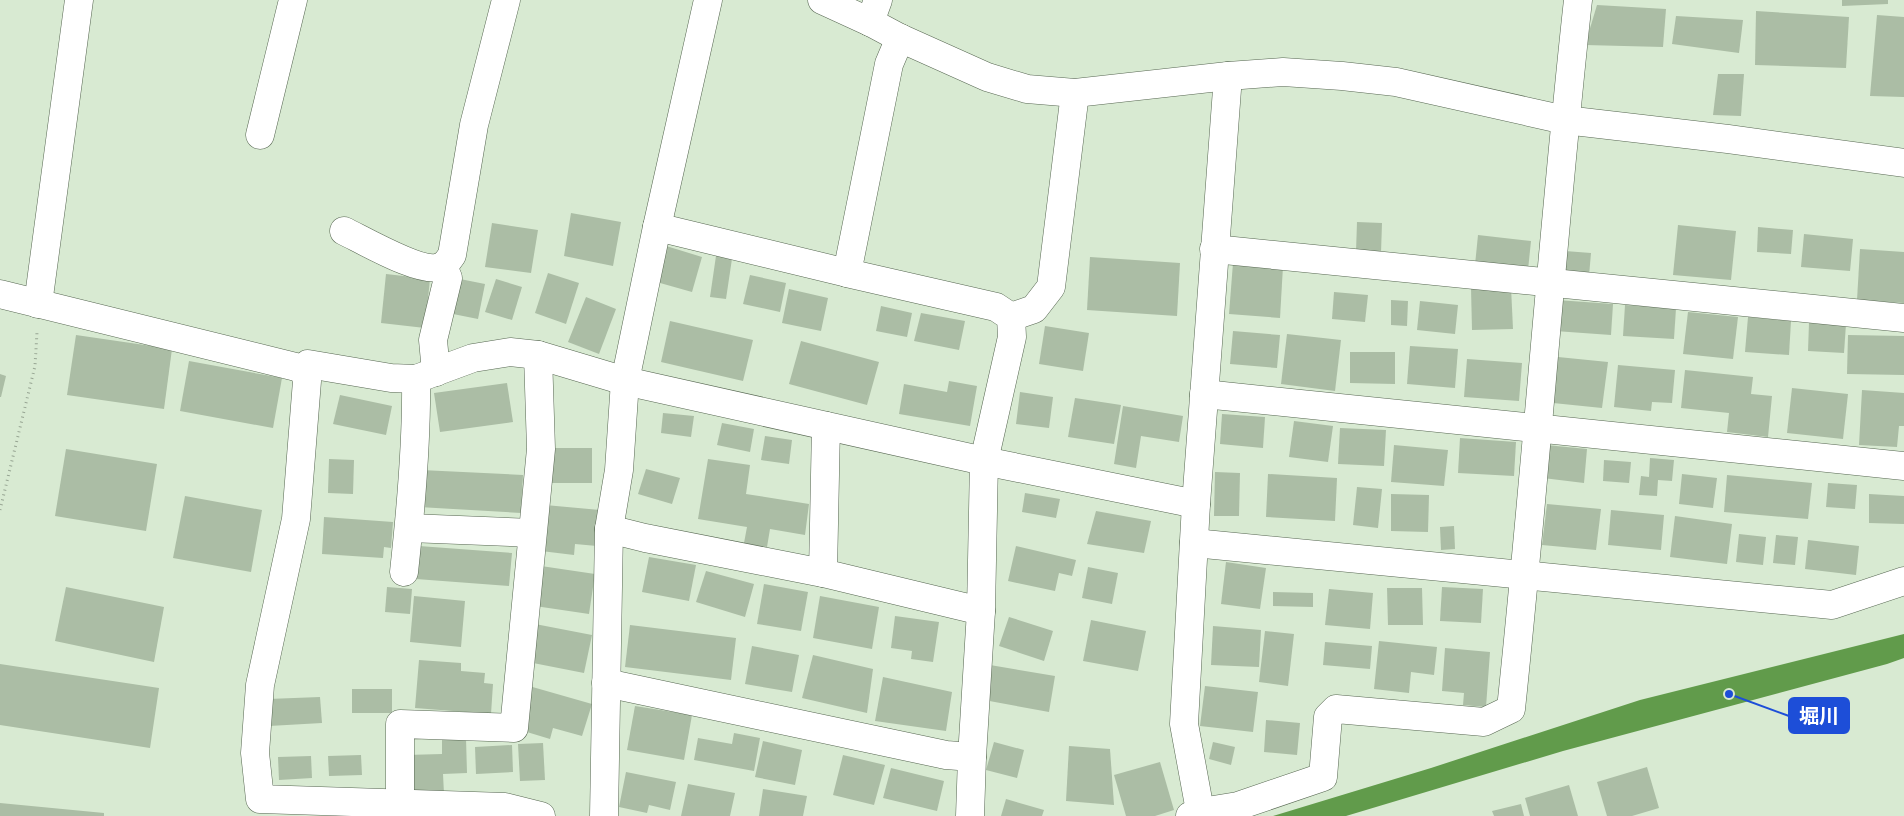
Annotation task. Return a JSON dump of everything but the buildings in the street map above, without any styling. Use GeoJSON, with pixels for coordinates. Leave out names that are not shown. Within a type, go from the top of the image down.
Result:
{"type":"FeatureCollection","features":[{"type":"Feature","properties":{"kind":"street"},"geometry":{"type":"LineString","coordinates":[[38,304],[79,0]]}},
{"type":"Feature","properties":{"kind":"street"},"geometry":{"type":"LineString","coordinates":[[260,135],[293,0]]}},
{"type":"Feature","properties":{"kind":"street"},"geometry":{"type":"LineString","coordinates":[[344,231],[414,265],[433,269],[443,266],[452,255],[474,125],[506,0]]}},
{"type":"Feature","properties":{"kind":"street"},"geometry":{"type":"LineString","coordinates":[[604,816],[609,529],[619,470],[625,381],[657,227],[708,0]]}},
{"type":"Feature","properties":{"kind":"street"},"geometry":{"type":"LineString","coordinates":[[822,0],[874,11],[900,38],[987,77],[1027,89],[1075,93],[1228,76],[1283,72],[1396,82],[1565,120],[1728,139],[1904,163]]}},
{"type":"Feature","properties":{"kind":"street"},"geometry":{"type":"LineString","coordinates":[[1228,76],[1196,504],[1184,724],[1197,815],[1238,806],[1323,777],[1328,717],[1336,709],[1484,722],[1510,710],[1525,575],[1550,282],[1578,0]]}},
{"type":"Feature","properties":{"kind":"street"},"geometry":{"type":"LineString","coordinates":[[846,273],[889,64],[900,38]]}},
{"type":"Feature","properties":{"kind":"street"},"geometry":{"type":"LineString","coordinates":[[1011,317],[1034,309],[1051,287],[1075,93]]}},
{"type":"Feature","properties":{"kind":"street"},"geometry":{"type":"LineString","coordinates":[[657,227],[996,307],[1011,317]]}},
{"type":"Feature","properties":{"kind":"street"},"geometry":{"type":"LineString","coordinates":[[1214,249],[1904,318]]}},
{"type":"Feature","properties":{"kind":"street"},"geometry":{"type":"LineString","coordinates":[[404,572],[409,528],[416,414],[448,278],[443,266]]}},
{"type":"Feature","properties":{"kind":"street"},"geometry":{"type":"LineString","coordinates":[[0,294],[304,368]]}},
{"type":"Feature","properties":{"kind":"street"},"geometry":{"type":"LineString","coordinates":[[970,816],[981,611],[984,461],[1012,337],[1011,317]]}},
{"type":"Feature","properties":{"kind":"street"},"geometry":{"type":"LineString","coordinates":[[304,368],[308,364],[392,378],[426,376],[473,358],[510,352],[538,355],[625,381],[984,461],[1196,504]]}},
{"type":"Feature","properties":{"kind":"street"},"geometry":{"type":"LineString","coordinates":[[400,804],[400,724],[514,728],[541,450],[538,355]]}},
{"type":"Feature","properties":{"kind":"street"},"geometry":{"type":"LineString","coordinates":[[304,368],[307,381],[296,519],[260,685],[255,752],[260,800],[505,807],[541,816]]}},
{"type":"Feature","properties":{"kind":"street"},"geometry":{"type":"LineString","coordinates":[[1204,394],[1904,466]]}},
{"type":"Feature","properties":{"kind":"street"},"geometry":{"type":"LineString","coordinates":[[823,573],[826,426]]}},
{"type":"Feature","properties":{"kind":"street"},"geometry":{"type":"LineString","coordinates":[[409,528],[532,533]]}},
{"type":"Feature","properties":{"kind":"street"},"geometry":{"type":"LineString","coordinates":[[609,529],[823,573],[981,611]]}},
{"type":"Feature","properties":{"kind":"street"},"geometry":{"type":"LineString","coordinates":[[1194,543],[1832,605],[1904,581]]}},
{"type":"Feature","properties":{"kind":"street"},"geometry":{"type":"LineString","coordinates":[[606,683],[946,755],[972,757]]}},
{"type":"Feature","properties":{"kind":"path"},"geometry":{"type":"LineString","coordinates":[[0,510],[35,366],[38,304]]}},
{"type":"Feature","properties":{"kind":"shaded area"},"geometry":{"type":"Polygon","coordinates":[[[1904,634],[1904,658],[1887,664],[1563,751],[1346,816],[1273,816],[1431,768],[1640,700],[1904,634]]]}},
{"type":"Feature","properties":{"kind":"place","name":"堀川"},"geometry":{"type":"Point","coordinates":[1729,694]}}]}
